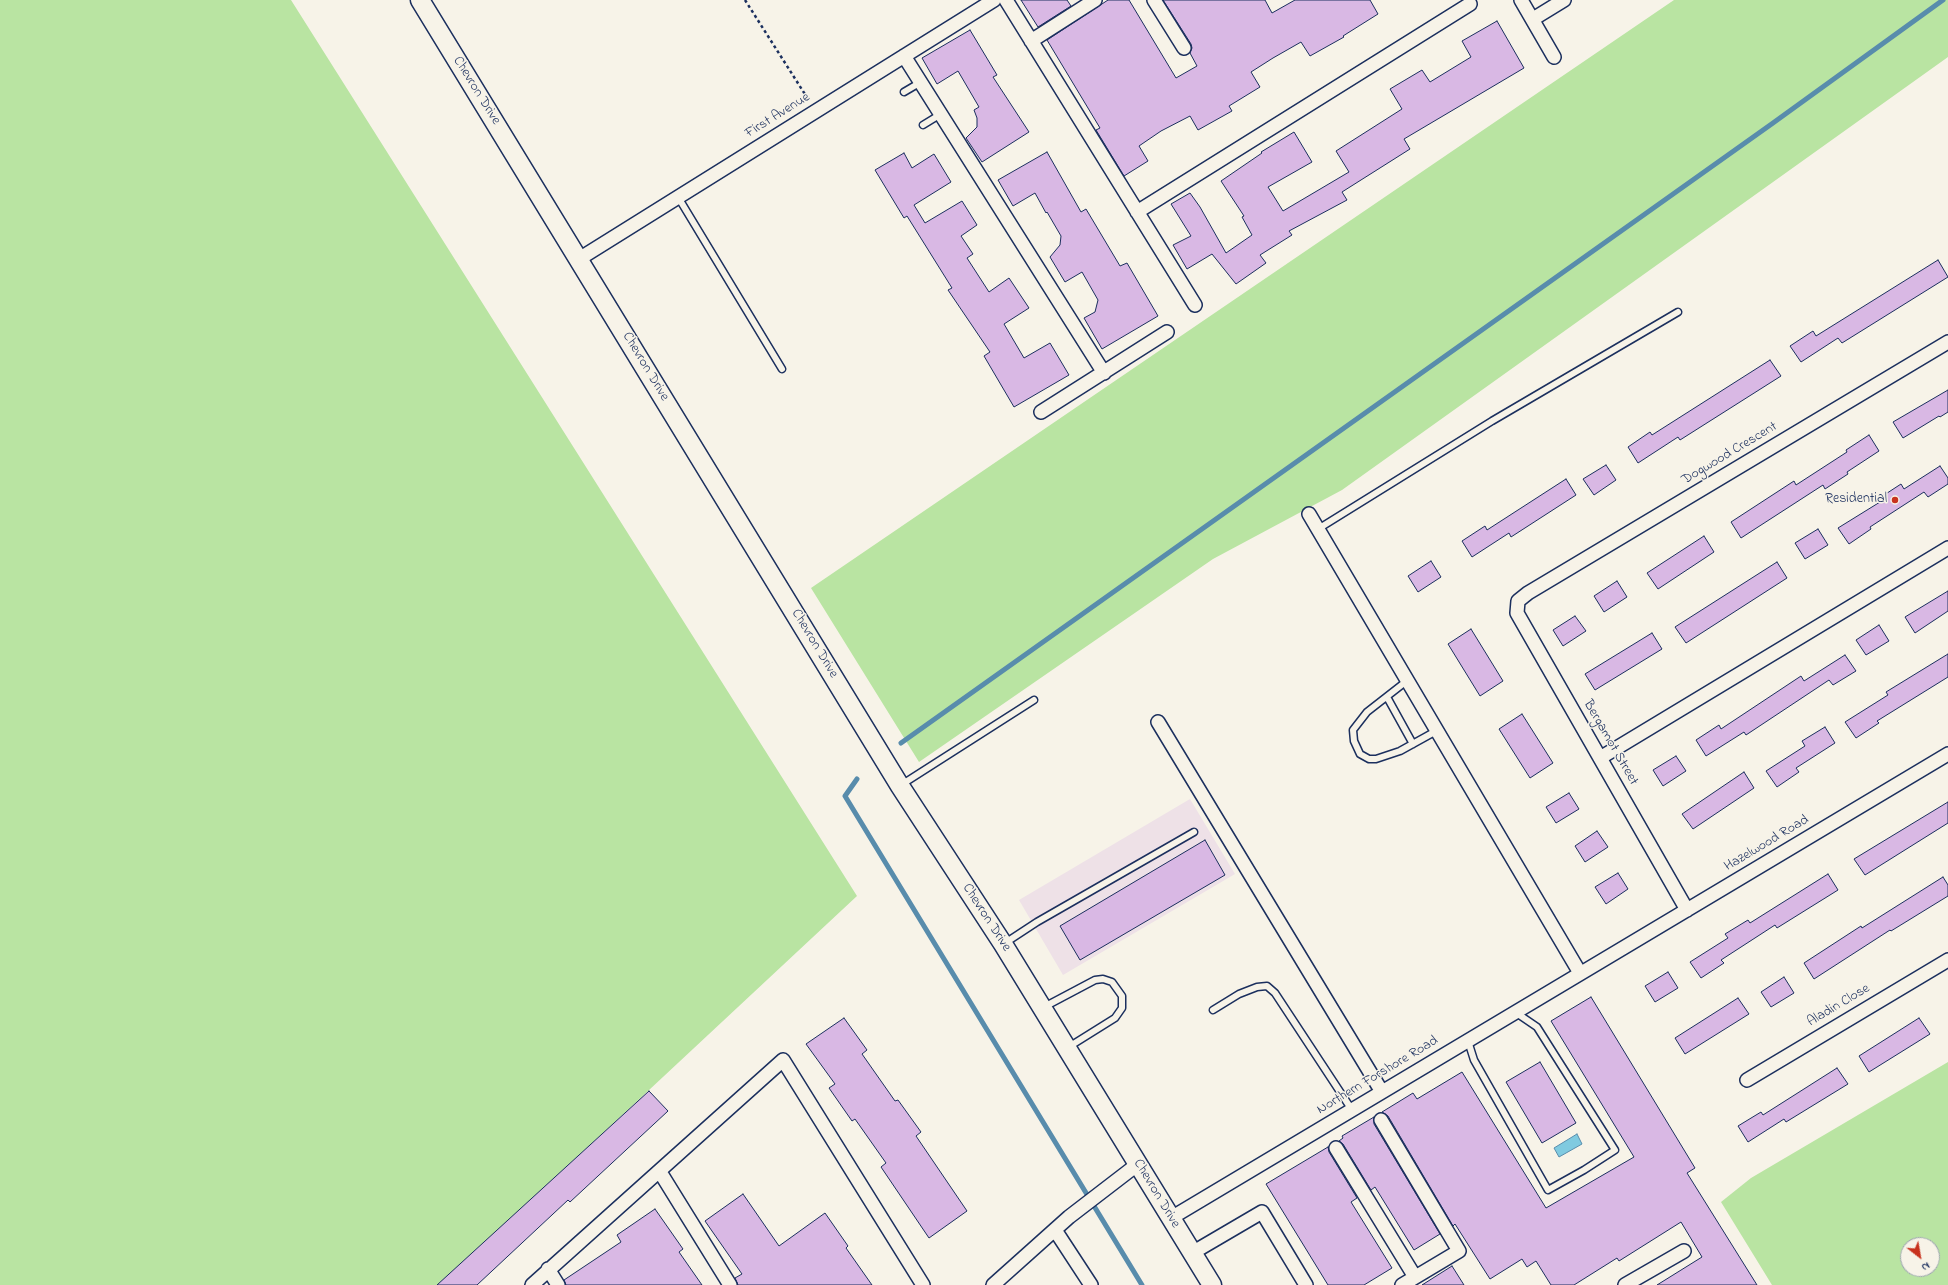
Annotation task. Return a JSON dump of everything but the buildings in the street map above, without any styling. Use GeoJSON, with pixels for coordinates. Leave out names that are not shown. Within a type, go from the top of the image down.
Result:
{"type":"FeatureCollection","features":[{"type":"Feature","properties":{"kind":"main road","name":"Chevron Drive"},"geometry":{"type":"LineString","coordinates":[[420,0],[900,786],[1003,944],[1212,1285]]}},
{"type":"Feature","properties":{"kind":"street","name":"First Avenue"},"geometry":{"type":"LineString","coordinates":[[579,259],[994,0]]}},
{"type":"Feature","properties":{"kind":"street"},"geometry":{"type":"LineString","coordinates":[[1006,0],[1194,305]]}},
{"type":"Feature","properties":{"kind":"street"},"geometry":{"type":"LineString","coordinates":[[1031,41],[1095,0]]}},
{"type":"Feature","properties":{"kind":"street"},"geometry":{"type":"LineString","coordinates":[[1154,0],[1184,48]]}},
{"type":"Feature","properties":{"kind":"street"},"geometry":{"type":"LineString","coordinates":[[1521,0],[1554,56]]}},
{"type":"Feature","properties":{"kind":"street"},"geometry":{"type":"LineString","coordinates":[[1533,19],[1564,0]]}},
{"type":"Feature","properties":{"kind":"street"},"geometry":{"type":"LineString","coordinates":[[1137,212],[1470,4]]}},
{"type":"Feature","properties":{"kind":"street"},"geometry":{"type":"LineString","coordinates":[[904,56],[1104,373]]}},
{"type":"Feature","properties":{"kind":"street"},"geometry":{"type":"LineString","coordinates":[[1041,412],[1167,332]]}},
{"type":"Feature","properties":{"kind":"street","name":"Dogwood Crescent"},"geometry":{"type":"LineString","coordinates":[[1528,593],[1948,342]]}},
{"type":"Feature","properties":{"kind":"street"},"geometry":{"type":"LineString","coordinates":[[1309,514],[1438,730],[1580,974]]}},
{"type":"Feature","properties":{"kind":"street"},"geometry":{"type":"LineString","coordinates":[[1600,758],[1948,548]]}},
{"type":"Feature","properties":{"kind":"street","name":"Bergamot Street"},"geometry":{"type":"LineString","coordinates":[[1528,593],[1518,601],[1517,613],[1687,910]]}},
{"type":"Feature","properties":{"kind":"street"},"geometry":{"type":"LineString","coordinates":[[1158,722],[1382,1092]]}},
{"type":"Feature","properties":{"kind":"street","name":"Hazelwood Road"},"geometry":{"type":"LineString","coordinates":[[1602,961],[1948,754]]}},
{"type":"Feature","properties":{"kind":"street","name":"Aladin Close"},"geometry":{"type":"LineString","coordinates":[[1747,1080],[1948,960]]}},
{"type":"Feature","properties":{"kind":"street","name":"Northern Forshore Road"},"geometry":{"type":"LineString","coordinates":[[1171,1218],[1602,961]]}},
{"type":"Feature","properties":{"kind":"street"},"geometry":{"type":"LineString","coordinates":[[532,1285],[548,1269],[660,1172],[783,1060],[923,1285]]}},
{"type":"Feature","properties":{"kind":"street"},"geometry":{"type":"LineString","coordinates":[[1381,1120],[1459,1251],[1402,1285]]}},
{"type":"Feature","properties":{"kind":"street"},"geometry":{"type":"LineString","coordinates":[[1336,1148],[1415,1277]]}},
{"type":"Feature","properties":{"kind":"street"},"geometry":{"type":"LineString","coordinates":[[993,1285],[1080,1208],[1138,1164]]}},
{"type":"Feature","properties":{"kind":"street"},"geometry":{"type":"LineString","coordinates":[[660,1172],[730,1285]]}},
{"type":"Feature","properties":{"kind":"street"},"geometry":{"type":"LineString","coordinates":[[1192,1253],[1262,1212],[1306,1285]]}},
{"type":"Feature","properties":{"kind":"street"},"geometry":{"type":"LineString","coordinates":[[1055,1230],[1091,1285]]}},
{"type":"Feature","properties":{"kind":"street"},"geometry":{"type":"LineString","coordinates":[[1626,1285],[1684,1251]]}},
{"type":"Feature","properties":{"kind":"street"},"geometry":{"type":"LineString","coordinates":[[548,1269],[558,1285]]}},
{"type":"Feature","properties":{"kind":"lane"},"geometry":{"type":"LineString","coordinates":[[904,92],[921,82]]}},
{"type":"Feature","properties":{"kind":"lane"},"geometry":{"type":"LineString","coordinates":[[923,124],[941,114]]}},
{"type":"Feature","properties":{"kind":"lane"},"geometry":{"type":"LineString","coordinates":[[678,197],[782,369]]}},
{"type":"Feature","properties":{"kind":"lane"},"geometry":{"type":"LineString","coordinates":[[1318,530],[1492,421],[1678,312]]}},
{"type":"Feature","properties":{"kind":"lane"},"geometry":{"type":"LineString","coordinates":[[1408,680],[1367,712],[1353,730],[1354,741],[1360,754],[1369,760],[1376,760],[1400,751],[1438,730]]}},
{"type":"Feature","properties":{"kind":"lane"},"geometry":{"type":"LineString","coordinates":[[1387,697],[1413,744]]}},
{"type":"Feature","properties":{"kind":"lane"},"geometry":{"type":"LineString","coordinates":[[900,786],[1034,700]]}},
{"type":"Feature","properties":{"kind":"lane"},"geometry":{"type":"LineString","coordinates":[[1003,944],[1037,922],[1194,832]]}},
{"type":"Feature","properties":{"kind":"lane"},"geometry":{"type":"LineString","coordinates":[[1043,1008],[1094,980],[1103,979],[1112,982],[1122,996],[1122,1008],[1115,1018],[1067,1048]]}},
{"type":"Feature","properties":{"kind":"lane"},"geometry":{"type":"LineString","coordinates":[[1213,1010],[1239,994],[1257,987],[1267,986],[1275,993],[1352,1110]]}},
{"type":"Feature","properties":{"kind":"lane"},"geometry":{"type":"LineString","coordinates":[[1468,1041],[1474,1060],[1548,1190],[1584,1170],[1615,1150],[1537,1027],[1515,1012]]}},
{"type":"Feature","properties":{"kind":"path"},"geometry":{"type":"LineString","coordinates":[[745,0],[815,111]]}},
{"type":"Feature","properties":{"kind":"shaded area"},"geometry":{"type":"Polygon","coordinates":[[[1190,799],[1235,874],[1063,975],[1019,900],[1190,799]]]}},
{"type":"Feature","properties":{"kind":"green space"},"geometry":{"type":"Polygon","coordinates":[[[0,0],[291,0],[857,896],[440,1285],[0,1285],[0,0]]]}},
{"type":"Feature","properties":{"kind":"green space"},"geometry":{"type":"Polygon","coordinates":[[[1674,0],[1948,0],[1948,57],[1342,490],[1213,559],[919,762],[811,588],[1674,0]]]}},
{"type":"Feature","properties":{"kind":"green space"},"geometry":{"type":"Polygon","coordinates":[[[1948,1062],[1948,1285],[1772,1285],[1721,1202],[1751,1178],[1948,1062]]]}},
{"type":"Feature","properties":{"kind":"water"},"geometry":{"type":"Polygon","coordinates":[[[1577,1134],[1582,1144],[1559,1157],[1554,1148],[1577,1134]]]}},
{"type":"Feature","properties":{"kind":"waterway"},"geometry":{"type":"LineString","coordinates":[[901,743],[1773,123],[1943,0]]}},
{"type":"Feature","properties":{"kind":"waterway"},"geometry":{"type":"LineString","coordinates":[[857,779],[845,796],[1142,1285]]}},
{"type":"Feature","properties":{"kind":"place","name":"Residential"},"geometry":{"type":"Point","coordinates":[1895,500]}}]}
